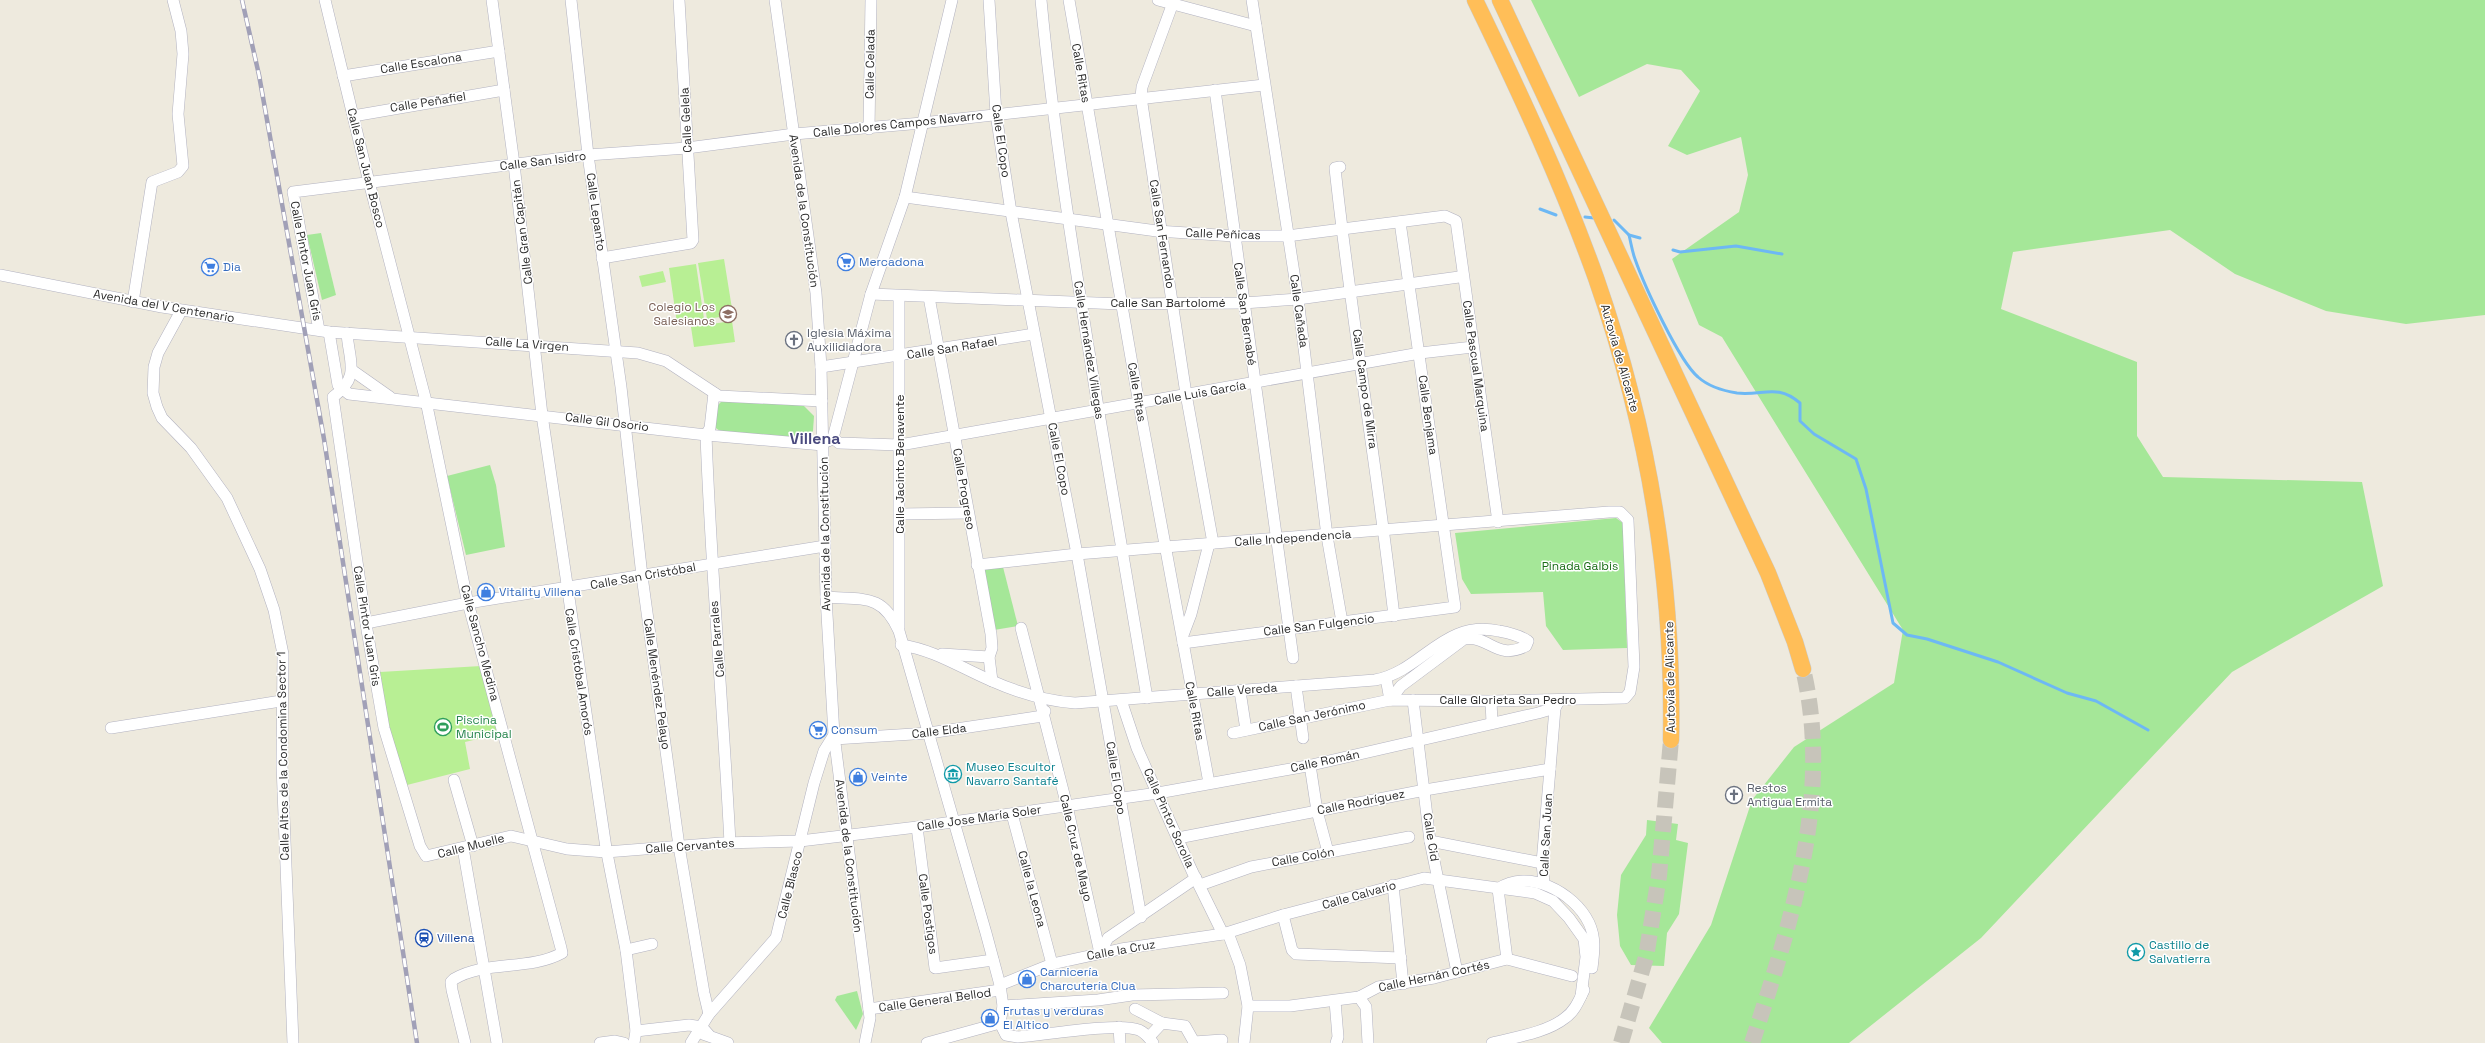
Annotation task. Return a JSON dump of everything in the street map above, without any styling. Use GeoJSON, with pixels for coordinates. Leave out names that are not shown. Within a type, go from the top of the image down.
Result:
{"type":"FeatureCollection","features":[{"type":"Feature","properties":{"kind":"highway","name":"Autovía de Alicante"},"geometry":{"type":"LineString","coordinates":[[1475,0],[1522,98],[1565,197],[1596,279],[1637,417],[1658,521],[1666,585],[1672,693],[1671,740]]}},
{"type":"Feature","properties":{"kind":"highway"},"geometry":{"type":"LineString","coordinates":[[1500,0],[1768,573],[1795,642],[1803,669]]}},
{"type":"Feature","properties":{"kind":"street"},"geometry":{"type":"LineString","coordinates":[[133,302],[152,182],[178,172],[182,166],[178,114],[183,76],[181,31],[173,0]]}},
{"type":"Feature","properties":{"kind":"street","name":"Calle San Juan Bosco"},"geometry":{"type":"LineString","coordinates":[[325,0],[369,182],[409,336]]}},
{"type":"Feature","properties":{"kind":"street","name":"Calle Gran Capitán"},"geometry":{"type":"LineString","coordinates":[[492,0],[514,164],[533,344]]}},
{"type":"Feature","properties":{"kind":"street","name":"Calle Lepanto"},"geometry":{"type":"LineString","coordinates":[[571,0],[588,155],[616,352]]}},
{"type":"Feature","properties":{"kind":"street","name":"Calle Gelela"},"geometry":{"type":"LineString","coordinates":[[602,258],[691,243],[694,240],[687,148],[679,0]]}},
{"type":"Feature","properties":{"kind":"street","name":"Avenida de la Constitución"},"geometry":{"type":"LineString","coordinates":[[775,0],[816,293],[821,367],[826,597],[834,737],[869,1009],[870,1027],[865,1043]]}},
{"type":"Feature","properties":{"kind":"street","name":"Calle Celada"},"geometry":{"type":"LineString","coordinates":[[869,129],[871,0]]}},
{"type":"Feature","properties":{"kind":"street"},"geometry":{"type":"LineString","coordinates":[[823,445],[833,438],[871,294],[905,197],[952,0]]}},
{"type":"Feature","properties":{"kind":"street","name":"Calle El Copo"},"geometry":{"type":"LineString","coordinates":[[989,0],[996,114],[1011,212],[1078,554],[1102,702],[1141,917]]}},
{"type":"Feature","properties":{"kind":"street","name":"Calle Hernández Villegas"},"geometry":{"type":"LineString","coordinates":[[1041,0],[1051,108],[1067,220],[1121,551],[1147,698]]}},
{"type":"Feature","properties":{"kind":"street","name":"Calle Ritas"},"geometry":{"type":"LineString","coordinates":[[1069,0],[1138,404],[1209,783]]}},
{"type":"Feature","properties":{"kind":"street"},"geometry":{"type":"LineString","coordinates":[[1158,0],[1174,2],[1256,26]]}},
{"type":"Feature","properties":{"kind":"street","name":"Calle Cañada"},"geometry":{"type":"LineString","coordinates":[[1252,0],[1287,236],[1298,298],[1327,536],[1342,622]]}},
{"type":"Feature","properties":{"kind":"street","name":"Calle San Fernando"},"geometry":{"type":"LineString","coordinates":[[1174,2],[1142,87],[1141,97],[1186,394],[1211,544],[1183,639]]}},
{"type":"Feature","properties":{"kind":"street","name":"Calle Escalona"},"geometry":{"type":"LineString","coordinates":[[344,76],[499,51]]}},
{"type":"Feature","properties":{"kind":"street","name":"Calle Dolores Campos Navarro"},"geometry":{"type":"LineString","coordinates":[[794,134],[869,129],[1141,97],[1264,85]]}},
{"type":"Feature","properties":{"kind":"street","name":"Calle Peñafiel"},"geometry":{"type":"LineString","coordinates":[[353,116],[504,90]]}},
{"type":"Feature","properties":{"kind":"street","name":"Calle San Bernabé"},"geometry":{"type":"LineString","coordinates":[[1215,90],[1243,303],[1293,658]]}},
{"type":"Feature","properties":{"kind":"street","name":"Calle San Isidro"},"geometry":{"type":"LineString","coordinates":[[293,192],[588,155],[687,148],[794,134]]}},
{"type":"Feature","properties":{"kind":"street","name":"Calle Campo de Mirra"},"geometry":{"type":"LineString","coordinates":[[1340,167],[1335,168],[1341,230],[1384,531],[1394,616]]}},
{"type":"Feature","properties":{"kind":"street","name":"Calle Pintor Juan Gris"},"geometry":{"type":"LineString","coordinates":[[293,192],[324,331],[335,373],[345,392]]}},
{"type":"Feature","properties":{"kind":"street","name":"Calle Peñicas"},"geometry":{"type":"LineString","coordinates":[[905,197],[1107,225],[1161,231],[1234,236],[1287,236],[1445,216]]}},
{"type":"Feature","properties":{"kind":"street","name":"Calle Pascual Marquina"},"geometry":{"type":"LineString","coordinates":[[1445,216],[1456,222],[1498,522]]}},
{"type":"Feature","properties":{"kind":"street","name":"Calle Benjama"},"geometry":{"type":"LineString","coordinates":[[1400,222],[1455,607]]}},
{"type":"Feature","properties":{"kind":"street","name":"Calle San Bartolomé"},"geometry":{"type":"LineString","coordinates":[[871,294],[899,297],[1028,299],[1121,304],[1243,303],[1351,292],[1459,277],[1463,274]]}},
{"type":"Feature","properties":{"kind":"street","name":"Avenida del V Centenario"},"geometry":{"type":"LineString","coordinates":[[0,275],[182,311],[324,331]]}},
{"type":"Feature","properties":{"kind":"street","name":"Calle Jacinto Benavente"},"geometry":{"type":"LineString","coordinates":[[899,297],[899,631]]}},
{"type":"Feature","properties":{"kind":"street","name":"Calle Progreso"},"geometry":{"type":"LineString","coordinates":[[929,297],[977,565],[991,634],[992,648],[989,657],[992,681]]}},
{"type":"Feature","properties":{"kind":"street","name":"Calle Altos de la Condomina Sector 1"},"geometry":{"type":"LineString","coordinates":[[182,311],[158,353],[154,367],[154,393],[157,407],[162,418],[191,448],[219,484],[252,549],[274,610],[283,654],[281,701],[293,1043]]}},
{"type":"Feature","properties":{"kind":"street","name":"Calle La Virgen"},"geometry":{"type":"LineString","coordinates":[[324,331],[533,344],[616,352],[638,352],[659,358],[714,393],[726,397],[822,401]]}},
{"type":"Feature","properties":{"kind":"street"},"geometry":{"type":"LineString","coordinates":[[347,333],[353,371]]}},
{"type":"Feature","properties":{"kind":"street","name":"Calle San Rafael"},"geometry":{"type":"LineString","coordinates":[[821,367],[900,356],[1034,334]]}},
{"type":"Feature","properties":{"kind":"street","name":"Calle Sancho Medina"},"geometry":{"type":"LineString","coordinates":[[409,336],[426,401],[468,603],[562,948],[562,952],[554,957],[532,963],[485,969]]}},
{"type":"Feature","properties":{"kind":"street","name":"Calle Cristóbal Amorós"},"geometry":{"type":"LineString","coordinates":[[533,344],[566,588],[606,852],[626,950],[636,1031],[634,1043]]}},
{"type":"Feature","properties":{"kind":"street","name":"Calle Luis García"},"geometry":{"type":"LineString","coordinates":[[833,438],[839,443],[900,445],[1098,409],[1138,404],[1186,394],[1308,375],[1361,364],[1473,347]]}},
{"type":"Feature","properties":{"kind":"street","name":"Calle Menéndez Pelayo"},"geometry":{"type":"LineString","coordinates":[[616,352],[642,576],[679,846],[704,994],[710,1014]]}},
{"type":"Feature","properties":{"kind":"street","name":"Calle Pintor Juan Gris"},"geometry":{"type":"LineString","coordinates":[[353,371],[345,392],[333,397],[366,623],[389,747],[422,852],[426,856],[431,856]]}},
{"type":"Feature","properties":{"kind":"street","name":"Calle Gil Osorio"},"geometry":{"type":"LineString","coordinates":[[353,371],[392,398]]}},
{"type":"Feature","properties":{"kind":"street","name":"Calle Gil Osorio"},"geometry":{"type":"LineString","coordinates":[[345,392],[542,414],[706,435],[823,445]]}},
{"type":"Feature","properties":{"kind":"street","name":"Calle Parrales"},"geometry":{"type":"LineString","coordinates":[[714,393],[710,428],[706,435],[711,564],[724,725],[730,843]]}},
{"type":"Feature","properties":{"kind":"street","name":"Calle Independencia"},"geometry":{"type":"LineString","coordinates":[[977,565],[1078,554],[1276,538],[1327,536],[1444,527],[1620,512],[1628,520],[1634,667],[1630,692],[1625,698]]}},
{"type":"Feature","properties":{"kind":"street"},"geometry":{"type":"LineString","coordinates":[[900,514],[968,513]]}},
{"type":"Feature","properties":{"kind":"street","name":"Calle San Cristóbal"},"geometry":{"type":"LineString","coordinates":[[366,623],[468,603],[825,546]]}},
{"type":"Feature","properties":{"kind":"street"},"geometry":{"type":"LineString","coordinates":[[826,597],[877,603],[889,611],[899,631],[901,645],[929,733],[993,960],[1003,1006],[1001,1025],[1008,1037],[1019,1040],[1119,1027],[1138,1030],[1151,1040],[1162,1023]]}},
{"type":"Feature","properties":{"kind":"street","name":"Calle San Fulgencio"},"geometry":{"type":"LineString","coordinates":[[1183,639],[1394,616],[1455,607]]}},
{"type":"Feature","properties":{"kind":"street","name":"Calle Cruz de Mayo"},"geometry":{"type":"LineString","coordinates":[[1021,628],[1067,806],[1100,953]]}},
{"type":"Feature","properties":{"kind":"street"},"geometry":{"type":"LineString","coordinates":[[1474,628],[1520,635],[1528,641],[1526,646],[1514,652],[1497,649],[1474,637],[1462,635],[1401,686],[1390,700],[1386,678],[1474,628]]}},
{"type":"Feature","properties":{"kind":"street"},"geometry":{"type":"LineString","coordinates":[[901,645],[920,648],[936,653],[989,657]]}},
{"type":"Feature","properties":{"kind":"street","name":"Calle Vereda"},"geometry":{"type":"LineString","coordinates":[[936,653],[992,681],[1038,698],[1075,703]]}},
{"type":"Feature","properties":{"kind":"street","name":"Calle Vereda"},"geometry":{"type":"LineString","coordinates":[[1043,716],[1049,708],[1075,703],[1240,691],[1386,678]]}},
{"type":"Feature","properties":{"kind":"street"},"geometry":{"type":"LineString","coordinates":[[1296,686],[1303,738]]}},
{"type":"Feature","properties":{"kind":"street"},"geometry":{"type":"LineString","coordinates":[[1240,691],[1246,730]]}},
{"type":"Feature","properties":{"kind":"street","name":"Calle Glorieta San Pedro"},"geometry":{"type":"LineString","coordinates":[[1390,700],[1491,701],[1557,704],[1625,698]]}},
{"type":"Feature","properties":{"kind":"street","name":"Calle Pintor Sorolla"},"geometry":{"type":"LineString","coordinates":[[1121,700],[1137,748],[1198,882],[1240,965],[1248,1006],[1244,1043]]}},
{"type":"Feature","properties":{"kind":"street","name":"Calle San Jerónimo"},"geometry":{"type":"LineString","coordinates":[[1233,733],[1390,700]]}},
{"type":"Feature","properties":{"kind":"street","name":"Calle Cid"},"geometry":{"type":"LineString","coordinates":[[1413,700],[1419,739],[1430,841],[1457,972]]}},
{"type":"Feature","properties":{"kind":"street"},"geometry":{"type":"LineString","coordinates":[[111,728],[281,701]]}},
{"type":"Feature","properties":{"kind":"street"},"geometry":{"type":"LineString","coordinates":[[1491,701],[1492,723]]}},
{"type":"Feature","properties":{"kind":"street","name":"Calle Román"},"geometry":{"type":"LineString","coordinates":[[1158,793],[1310,765],[1492,723],[1557,704]]}},
{"type":"Feature","properties":{"kind":"street","name":"Calle San Juan"},"geometry":{"type":"LineString","coordinates":[[1492,1043],[1549,1027],[1565,1018],[1576,1008],[1592,973],[1595,941],[1588,922],[1578,908],[1562,894],[1544,883],[1542,863],[1547,769],[1557,704]]}},
{"type":"Feature","properties":{"kind":"street","name":"Calle Elda"},"geometry":{"type":"LineString","coordinates":[[834,737],[929,733],[1043,716]]}},
{"type":"Feature","properties":{"kind":"street","name":"Calle Blasco"},"geometry":{"type":"LineString","coordinates":[[700,1035],[710,1014],[776,938],[824,751],[834,737]]}},
{"type":"Feature","properties":{"kind":"street"},"geometry":{"type":"LineString","coordinates":[[1310,765],[1318,811],[1328,852]]}},
{"type":"Feature","properties":{"kind":"street","name":"Calle Rodríguez"},"geometry":{"type":"LineString","coordinates":[[1178,838],[1425,790],[1547,769]]}},
{"type":"Feature","properties":{"kind":"street"},"geometry":{"type":"LineString","coordinates":[[454,780],[468,847],[497,1043]]}},
{"type":"Feature","properties":{"kind":"street","name":"Calle Jose María Soler"},"geometry":{"type":"LineString","coordinates":[[847,834],[917,827],[1158,793]]}},
{"type":"Feature","properties":{"kind":"street","name":"Calle la Leona"},"geometry":{"type":"LineString","coordinates":[[1012,814],[1052,964]]}},
{"type":"Feature","properties":{"kind":"street","name":"Calle Postigos"},"geometry":{"type":"LineString","coordinates":[[917,827],[935,968],[993,960]]}},
{"type":"Feature","properties":{"kind":"street","name":"Calle Cervantes"},"geometry":{"type":"LineString","coordinates":[[534,841],[566,849],[606,852],[730,843],[800,841],[847,834]]}},
{"type":"Feature","properties":{"kind":"street","name":"Calle Muelle"},"geometry":{"type":"LineString","coordinates":[[431,856],[511,836],[534,841]]}},
{"type":"Feature","properties":{"kind":"street","name":"Calle Colón"},"geometry":{"type":"LineString","coordinates":[[1100,953],[1108,938],[1198,882],[1251,866],[1409,837]]}},
{"type":"Feature","properties":{"kind":"street"},"geometry":{"type":"LineString","coordinates":[[1430,841],[1542,863]]}},
{"type":"Feature","properties":{"kind":"street","name":"Calle Calvario"},"geometry":{"type":"LineString","coordinates":[[1225,933],[1283,915],[1424,878],[1498,889],[1535,892],[1553,900],[1570,918],[1584,939],[1586,957],[1581,996]]}},
{"type":"Feature","properties":{"kind":"street","name":"Calle Calvario"},"geometry":{"type":"LineString","coordinates":[[1498,889],[1514,882],[1544,883]]}},
{"type":"Feature","properties":{"kind":"street"},"geometry":{"type":"LineString","coordinates":[[1393,885],[1403,984]]}},
{"type":"Feature","properties":{"kind":"street"},"geometry":{"type":"LineString","coordinates":[[1498,889],[1507,959]]}},
{"type":"Feature","properties":{"kind":"street"},"geometry":{"type":"LineString","coordinates":[[1283,915],[1292,950],[1296,954],[1360,955],[1400,958]]}},
{"type":"Feature","properties":{"kind":"street","name":"Calle la Cruz"},"geometry":{"type":"LineString","coordinates":[[1000,988],[1052,964],[1100,953],[1225,933]]}},
{"type":"Feature","properties":{"kind":"street"},"geometry":{"type":"LineString","coordinates":[[626,950],[652,944]]}},
{"type":"Feature","properties":{"kind":"street","name":"Calle Hernán Cortés"},"geometry":{"type":"LineString","coordinates":[[1248,1006],[1268,1007],[1335,1001],[1359,997],[1378,987],[1403,984],[1507,959],[1572,976]]}},
{"type":"Feature","properties":{"kind":"street"},"geometry":{"type":"LineString","coordinates":[[465,1043],[451,982],[458,976],[485,969]]}},
{"type":"Feature","properties":{"kind":"street","name":"Calle General Bellod"},"geometry":{"type":"LineString","coordinates":[[869,1009],[1000,988]]}},
{"type":"Feature","properties":{"kind":"street"},"geometry":{"type":"LineString","coordinates":[[1003,1006],[1098,1000],[1132,995],[1223,993]]}},
{"type":"Feature","properties":{"kind":"street"},"geometry":{"type":"LineString","coordinates":[[1359,997],[1366,1007],[1368,1043]]}},
{"type":"Feature","properties":{"kind":"street"},"geometry":{"type":"LineString","coordinates":[[1335,1001],[1338,1036],[1336,1043]]}},
{"type":"Feature","properties":{"kind":"street"},"geometry":{"type":"LineString","coordinates":[[1135,1009],[1162,1023],[1185,1026],[1194,1042],[1222,1040]]}},
{"type":"Feature","properties":{"kind":"street"},"geometry":{"type":"LineString","coordinates":[[636,1031],[685,1025],[700,1035],[728,1043]]}},
{"type":"Feature","properties":{"kind":"street"},"geometry":{"type":"LineString","coordinates":[[928,1043],[1001,1025]]}},
{"type":"Feature","properties":{"kind":"street"},"geometry":{"type":"LineString","coordinates":[[1119,1027],[1120,1043]]}},
{"type":"Feature","properties":{"kind":"street"},"geometry":{"type":"LineString","coordinates":[[600,1043],[615,1041],[624,1043]]}},
{"type":"Feature","properties":{"kind":"green space"},"geometry":{"type":"Polygon","coordinates":[[[1531,0],[2485,0],[2485,315],[2406,324],[2326,311],[2235,274],[2170,230],[2013,252],[2001,309],[2137,362],[2137,436],[2163,477],[2362,482],[2383,586],[2232,672],[1981,938],[1849,1043],[1662,1043],[1649,1028],[1711,925],[1752,800],[1794,747],[1894,683],[1903,630],[1722,337],[1699,325],[1672,259],[1739,212],[1748,175],[1741,137],[1687,155],[1668,146],[1700,91],[1681,70],[1647,64],[1579,97],[1531,0]]]}},
{"type":"Feature","properties":{"kind":"green space"},"geometry":{"type":"Polygon","coordinates":[[[321,233],[336,295],[322,300],[307,235],[321,233]]]}},
{"type":"Feature","properties":{"kind":"green space"},"geometry":{"type":"Polygon","coordinates":[[[724,259],[733,315],[707,319],[698,263],[724,259]]]}},
{"type":"Feature","properties":{"kind":"green space"},"geometry":{"type":"Polygon","coordinates":[[[696,264],[704,319],[677,323],[669,268],[696,264]]]}},
{"type":"Feature","properties":{"kind":"green space"},"geometry":{"type":"Polygon","coordinates":[[[663,271],[666,282],[642,287],[639,276],[663,271]]]}},
{"type":"Feature","properties":{"kind":"green space"},"geometry":{"type":"Polygon","coordinates":[[[732,321],[735,342],[694,347],[691,327],[732,321]]]}},
{"type":"Feature","properties":{"kind":"green space"},"geometry":{"type":"Polygon","coordinates":[[[722,401],[803,405],[814,416],[813,431],[804,440],[720,431],[713,426],[714,409],[722,401]]]}},
{"type":"Feature","properties":{"kind":"green space"},"geometry":{"type":"Polygon","coordinates":[[[490,465],[496,485],[505,547],[466,555],[447,476],[490,465]]]}},
{"type":"Feature","properties":{"kind":"green space","name":"Pinada Galbis"},"geometry":{"type":"Polygon","coordinates":[[[1616,518],[1623,523],[1627,648],[1563,650],[1546,626],[1543,592],[1471,594],[1462,579],[1455,533],[1616,518]]]}},
{"type":"Feature","properties":{"kind":"green space"},"geometry":{"type":"Polygon","coordinates":[[[1003,567],[1018,626],[994,630],[982,568],[1003,567]]]}},
{"type":"Feature","properties":{"kind":"green space","name":"Piscina Municipal"},"geometry":{"type":"Polygon","coordinates":[[[481,666],[499,734],[465,742],[470,769],[407,785],[391,739],[380,672],[481,666]]]}},
{"type":"Feature","properties":{"kind":"green space"},"geometry":{"type":"Polygon","coordinates":[[[1647,820],[1678,824],[1676,840],[1688,843],[1679,914],[1667,933],[1664,966],[1631,965],[1620,946],[1617,915],[1621,875],[1646,835],[1647,820]]]}},
{"type":"Feature","properties":{"kind":"green space"},"geometry":{"type":"Polygon","coordinates":[[[857,991],[863,1014],[856,1030],[835,1000],[837,996],[857,991]]]}},
{"type":"Feature","properties":{"kind":"waterway"},"geometry":{"type":"LineString","coordinates":[[1540,209],[1556,215]]}},
{"type":"Feature","properties":{"kind":"waterway"},"geometry":{"type":"LineString","coordinates":[[1585,217],[1594,218]]}},
{"type":"Feature","properties":{"kind":"waterway"},"geometry":{"type":"LineString","coordinates":[[1614,220],[1629,235],[1640,238]]}},
{"type":"Feature","properties":{"kind":"waterway"},"geometry":{"type":"LineString","coordinates":[[1629,235],[1635,259],[1654,304],[1681,355],[1698,377],[1711,385],[1732,392],[1777,392],[1784,393],[1792,397],[1800,403],[1800,421],[1814,434],[1856,459],[1866,489],[1893,623],[1907,635],[1927,639],[1998,662],[2067,693],[2096,701],[2148,730]]}},
{"type":"Feature","properties":{"kind":"waterway"},"geometry":{"type":"LineString","coordinates":[[1673,250],[1680,252],[1736,246],[1782,254]]}},
{"type":"Feature","properties":{"kind":"tunnel"},"geometry":{"type":"LineString","coordinates":[[1752,1043],[1781,952],[1793,905],[1803,858],[1810,811],[1813,764],[1811,716],[1803,669]]}},
{"type":"Feature","properties":{"kind":"tunnel"},"geometry":{"type":"LineString","coordinates":[[1621,1043],[1646,957],[1659,876],[1671,740]]}},
{"type":"Feature","properties":{"kind":"railway"},"geometry":{"type":"LineString","coordinates":[[242,0],[259,75],[324,439],[417,1043]]}},
{"type":"Feature","properties":{"kind":"place","name":"Mercadona"},"geometry":{"type":"Point","coordinates":[846,262]}},
{"type":"Feature","properties":{"kind":"place","name":"Dia"},"geometry":{"type":"Point","coordinates":[210,267]}},
{"type":"Feature","properties":{"kind":"place","name":"Colegio Los Salesianos"},"geometry":{"type":"Point","coordinates":[728,314]}},
{"type":"Feature","properties":{"kind":"place","name":"Iglesia Máxima Auxilidiadora"},"geometry":{"type":"Point","coordinates":[794,340]}},
{"type":"Feature","properties":{"kind":"place","name":"Vitality Villena"},"geometry":{"type":"Point","coordinates":[486,592]}},
{"type":"Feature","properties":{"kind":"place","name":"Piscina Municipal"},"geometry":{"type":"Point","coordinates":[443,727]}},
{"type":"Feature","properties":{"kind":"place","name":"Consum"},"geometry":{"type":"Point","coordinates":[818,730]}},
{"type":"Feature","properties":{"kind":"place","name":"Museo Escultor Navarro Santafé"},"geometry":{"type":"Point","coordinates":[953,774]}},
{"type":"Feature","properties":{"kind":"place","name":"Veinte"},"geometry":{"type":"Point","coordinates":[858,777]}},
{"type":"Feature","properties":{"kind":"place","name":"Restos Antigua Ermita"},"geometry":{"type":"Point","coordinates":[1734,795]}},
{"type":"Feature","properties":{"kind":"place","name":"Villena"},"geometry":{"type":"Point","coordinates":[424,938]}},
{"type":"Feature","properties":{"kind":"place","name":"Castillo de Salvatierra"},"geometry":{"type":"Point","coordinates":[2136,952]}},
{"type":"Feature","properties":{"kind":"place","name":"Carnicería Charcutería Clua"},"geometry":{"type":"Point","coordinates":[1027,979]}},
{"type":"Feature","properties":{"kind":"place","name":"Frutas y verduras El Altico"},"geometry":{"type":"Point","coordinates":[990,1018]}},
{"type":"Feature","properties":{"kind":"district","name":"Villena"},"geometry":{"type":"Point","coordinates":[815,438]}}]}
